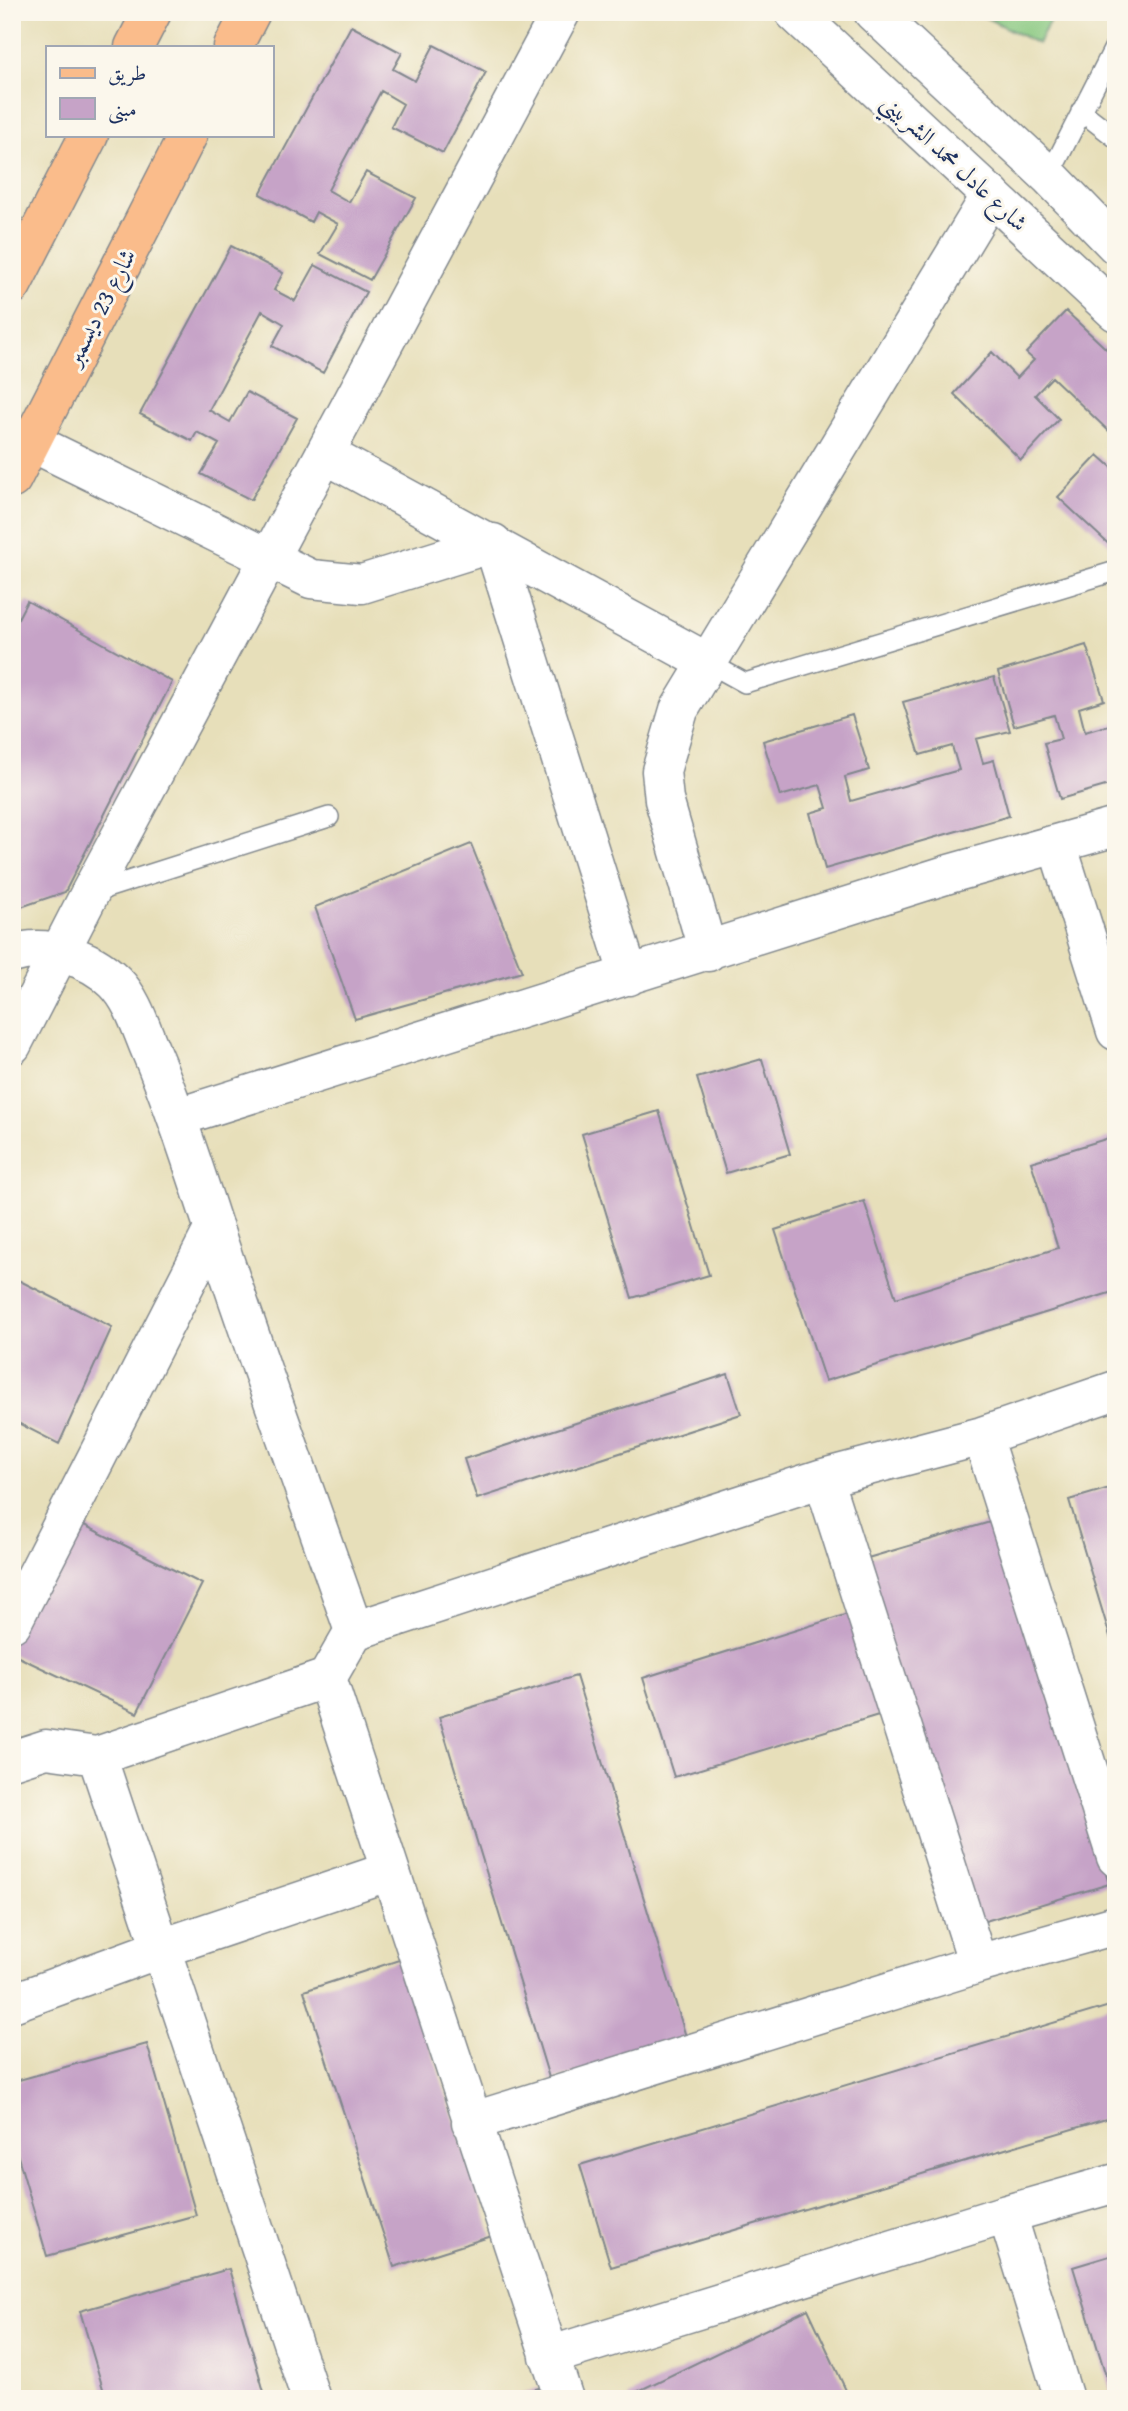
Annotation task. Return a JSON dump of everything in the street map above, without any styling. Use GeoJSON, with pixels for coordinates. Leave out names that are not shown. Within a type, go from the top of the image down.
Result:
{"type":"FeatureCollection","features":[{"type":"Feature","properties":{"kind":"main road"},"geometry":{"type":"LineString","coordinates":[[135,46],[152,12]]}},
{"type":"Feature","properties":{"kind":"main road"},"geometry":{"type":"LineString","coordinates":[[234,46],[251,12]]}},
{"type":"Feature","properties":{"kind":"main road"},"geometry":{"type":"LineString","coordinates":[[12,285],[88,136]]}},
{"type":"Feature","properties":{"kind":"main road","name":"شارع 23 ديسمبر"},"geometry":{"type":"LineString","coordinates":[[12,479],[187,136]]}},
{"type":"Feature","properties":{"kind":"street"},"geometry":{"type":"LineString","coordinates":[[12,1045],[268,558],[561,12]]}},
{"type":"Feature","properties":{"kind":"street","name":"شارع عادل محمد الشربيني"},"geometry":{"type":"LineString","coordinates":[[794,12],[1116,312]]}},
{"type":"Feature","properties":{"kind":"street"},"geometry":{"type":"LineString","coordinates":[[873,12],[1049,176],[1116,245]]}},
{"type":"Feature","properties":{"kind":"street"},"geometry":{"type":"LineString","coordinates":[[708,952],[664,800],[661,771],[679,709],[991,195]]}},
{"type":"Feature","properties":{"kind":"street"},"geometry":{"type":"LineString","coordinates":[[32,442],[311,579],[362,584],[493,543]]}},
{"type":"Feature","properties":{"kind":"street"},"geometry":{"type":"LineString","coordinates":[[325,454],[493,543],[707,662]]}},
{"type":"Feature","properties":{"kind":"street"},"geometry":{"type":"LineString","coordinates":[[493,543],[629,976]]}},
{"type":"Feature","properties":{"kind":"street"},"geometry":{"type":"LineString","coordinates":[[178,1117],[949,874],[1116,828]]}},
{"type":"Feature","properties":{"kind":"street"},"geometry":{"type":"LineString","coordinates":[[1057,844],[1104,949],[1116,1031]]}},
{"type":"Feature","properties":{"kind":"street"},"geometry":{"type":"LineString","coordinates":[[12,954],[23,950],[59,953],[88,962],[115,982],[133,1008],[178,1117],[354,1631]]}},
{"type":"Feature","properties":{"kind":"street"},"geometry":{"type":"LineString","coordinates":[[12,1623],[214,1228]]}},
{"type":"Feature","properties":{"kind":"street"},"geometry":{"type":"LineString","coordinates":[[12,1760],[46,1749],[97,1756],[327,1678],[354,1631],[823,1478],[982,1436],[1116,1390]]}},
{"type":"Feature","properties":{"kind":"street"},"geometry":{"type":"LineString","coordinates":[[982,1436],[1116,1857]]}},
{"type":"Feature","properties":{"kind":"street"},"geometry":{"type":"LineString","coordinates":[[823,1478],[978,1964]]}},
{"type":"Feature","properties":{"kind":"street"},"geometry":{"type":"LineString","coordinates":[[327,1678],[564,2399]]}},
{"type":"Feature","properties":{"kind":"street"},"geometry":{"type":"LineString","coordinates":[[97,1756],[159,1949],[311,2399]]}},
{"type":"Feature","properties":{"kind":"street"},"geometry":{"type":"LineString","coordinates":[[12,2003],[159,1949],[390,1871]]}},
{"type":"Feature","properties":{"kind":"street"},"geometry":{"type":"LineString","coordinates":[[471,2122],[978,1964],[1116,1925]]}},
{"type":"Feature","properties":{"kind":"street"},"geometry":{"type":"LineString","coordinates":[[549,2356],[1007,2214],[1116,2183]]}},
{"type":"Feature","properties":{"kind":"street"},"geometry":{"type":"LineString","coordinates":[[1007,2214],[1064,2399]]}},
{"type":"Feature","properties":{"kind":"lane"},"geometry":{"type":"LineString","coordinates":[[1049,176],[1116,44]]}},
{"type":"Feature","properties":{"kind":"lane"},"geometry":{"type":"LineString","coordinates":[[1082,111],[1116,138]]}},
{"type":"Feature","properties":{"kind":"lane"},"geometry":{"type":"LineString","coordinates":[[707,662],[745,683],[1116,571]]}},
{"type":"Feature","properties":{"kind":"lane"},"geometry":{"type":"LineString","coordinates":[[90,893],[329,817]]}},
{"type":"Feature","properties":{"kind":"green space"},"geometry":{"type":"Polygon","coordinates":[[[975,12],[1054,12],[1038,44],[975,12]]]}},
{"type":"Feature","properties":{"kind":"building"},"geometry":{"type":"Polygon","coordinates":[[[351,26],[402,53],[393,69],[415,81],[434,45],[486,72],[443,153],[391,127],[403,104],[381,91],[328,190],[349,202],[366,172],[416,198],[370,280],[320,254],[338,224],[316,212],[311,222],[260,194],[351,26]]]}},
{"type":"Feature","properties":{"kind":"building"},"geometry":{"type":"Polygon","coordinates":[[[231,246],[283,273],[274,290],[295,301],[315,265],[366,292],[323,373],[272,346],[284,324],[262,311],[209,410],[230,422],[247,392],[297,418],[251,500],[201,474],[219,444],[197,432],[192,441],[140,414],[231,246]]]}},
{"type":"Feature","properties":{"kind":"building"},"geometry":{"type":"Polygon","coordinates":[[[1066,311],[1116,358],[1116,438],[1052,377],[1035,395],[1059,419],[1021,460],[954,394],[992,352],[1017,378],[1034,360],[1026,353],[1066,311]]]}},
{"type":"Feature","properties":{"kind":"building"},"geometry":{"type":"Polygon","coordinates":[[[1098,455],[1116,471],[1116,551],[1058,497],[1098,455]]]}},
{"type":"Feature","properties":{"kind":"building"},"geometry":{"type":"Polygon","coordinates":[[[27,601],[172,682],[65,892],[12,910],[12,630],[27,601]]]}},
{"type":"Feature","properties":{"kind":"building"},"geometry":{"type":"Polygon","coordinates":[[[1086,645],[1104,700],[1079,708],[1085,732],[1116,723],[1116,783],[1060,799],[1044,743],[1061,739],[1054,715],[1014,726],[998,672],[1086,645]]]}},
{"type":"Feature","properties":{"kind":"building"},"geometry":{"type":"Polygon","coordinates":[[[994,677],[1010,731],[976,739],[983,763],[994,760],[1009,816],[825,869],[810,813],[827,808],[820,785],[780,796],[763,741],[852,715],[869,770],[845,777],[851,801],[959,770],[952,746],[920,755],[903,702],[994,677]]]}},
{"type":"Feature","properties":{"kind":"building"},"geometry":{"type":"Polygon","coordinates":[[[471,844],[522,972],[355,1019],[315,907],[471,844]]]}},
{"type":"Feature","properties":{"kind":"building"},"geometry":{"type":"Polygon","coordinates":[[[762,1059],[790,1154],[726,1173],[697,1078],[762,1059]]]}},
{"type":"Feature","properties":{"kind":"building"},"geometry":{"type":"Polygon","coordinates":[[[659,1111],[709,1275],[632,1298],[582,1134],[659,1111]]]}},
{"type":"Feature","properties":{"kind":"building"},"geometry":{"type":"Polygon","coordinates":[[[1112,1137],[1116,1149],[1116,1291],[825,1381],[775,1230],[864,1201],[896,1298],[1058,1248],[1031,1162],[1112,1137]]]}},
{"type":"Feature","properties":{"kind":"building"},"geometry":{"type":"Polygon","coordinates":[[[12,1277],[112,1327],[59,1444],[12,1420],[12,1277]]]}},
{"type":"Feature","properties":{"kind":"building"},"geometry":{"type":"Polygon","coordinates":[[[728,1374],[741,1414],[477,1499],[464,1459],[728,1374]]]}},
{"type":"Feature","properties":{"kind":"building"},"geometry":{"type":"Polygon","coordinates":[[[1116,1486],[1116,1652],[1115,1653],[1069,1500],[1116,1486]]]}},
{"type":"Feature","properties":{"kind":"building"},"geometry":{"type":"Polygon","coordinates":[[[12,1506],[20,1510],[12,1522],[12,1506]]]}},
{"type":"Feature","properties":{"kind":"building"},"geometry":{"type":"Polygon","coordinates":[[[72,1519],[202,1584],[137,1713],[12,1654],[12,1635],[72,1519]]]}},
{"type":"Feature","properties":{"kind":"building"},"geometry":{"type":"Polygon","coordinates":[[[997,1520],[1109,1884],[972,1925],[861,1560],[997,1520]]]}},
{"type":"Feature","properties":{"kind":"building"},"geometry":{"type":"Polygon","coordinates":[[[854,1612],[885,1713],[674,1777],[643,1678],[854,1612]]]}},
{"type":"Feature","properties":{"kind":"building"},"geometry":{"type":"Polygon","coordinates":[[[576,1676],[687,2040],[550,2081],[439,1717],[576,1676]]]}},
{"type":"Feature","properties":{"kind":"building"},"geometry":{"type":"Polygon","coordinates":[[[402,1959],[492,2236],[394,2267],[304,1991],[402,1959]]]}},
{"type":"Feature","properties":{"kind":"building"},"geometry":{"type":"Polygon","coordinates":[[[1116,2004],[1116,2116],[611,2267],[580,2165],[1116,2004]]]}},
{"type":"Feature","properties":{"kind":"building"},"geometry":{"type":"Polygon","coordinates":[[[147,2044],[196,2215],[47,2256],[12,2136],[12,2082],[147,2044]]]}},
{"type":"Feature","properties":{"kind":"building"},"geometry":{"type":"Polygon","coordinates":[[[1116,2254],[1116,2399],[1113,2399],[1073,2267],[1116,2254]]]}},
{"type":"Feature","properties":{"kind":"building"},"geometry":{"type":"Polygon","coordinates":[[[229,2269],[266,2399],[106,2399],[80,2311],[229,2269]]]}},
{"type":"Feature","properties":{"kind":"building"},"geometry":{"type":"Polygon","coordinates":[[[808,2309],[850,2399],[629,2399],[628,2396],[808,2309]]]}},
{"type":"Feature","properties":{"kind":"building"},"geometry":{"type":"Polygon","coordinates":[[[539,2388],[542,2399],[505,2399],[505,2398],[539,2388]]]}}]}
